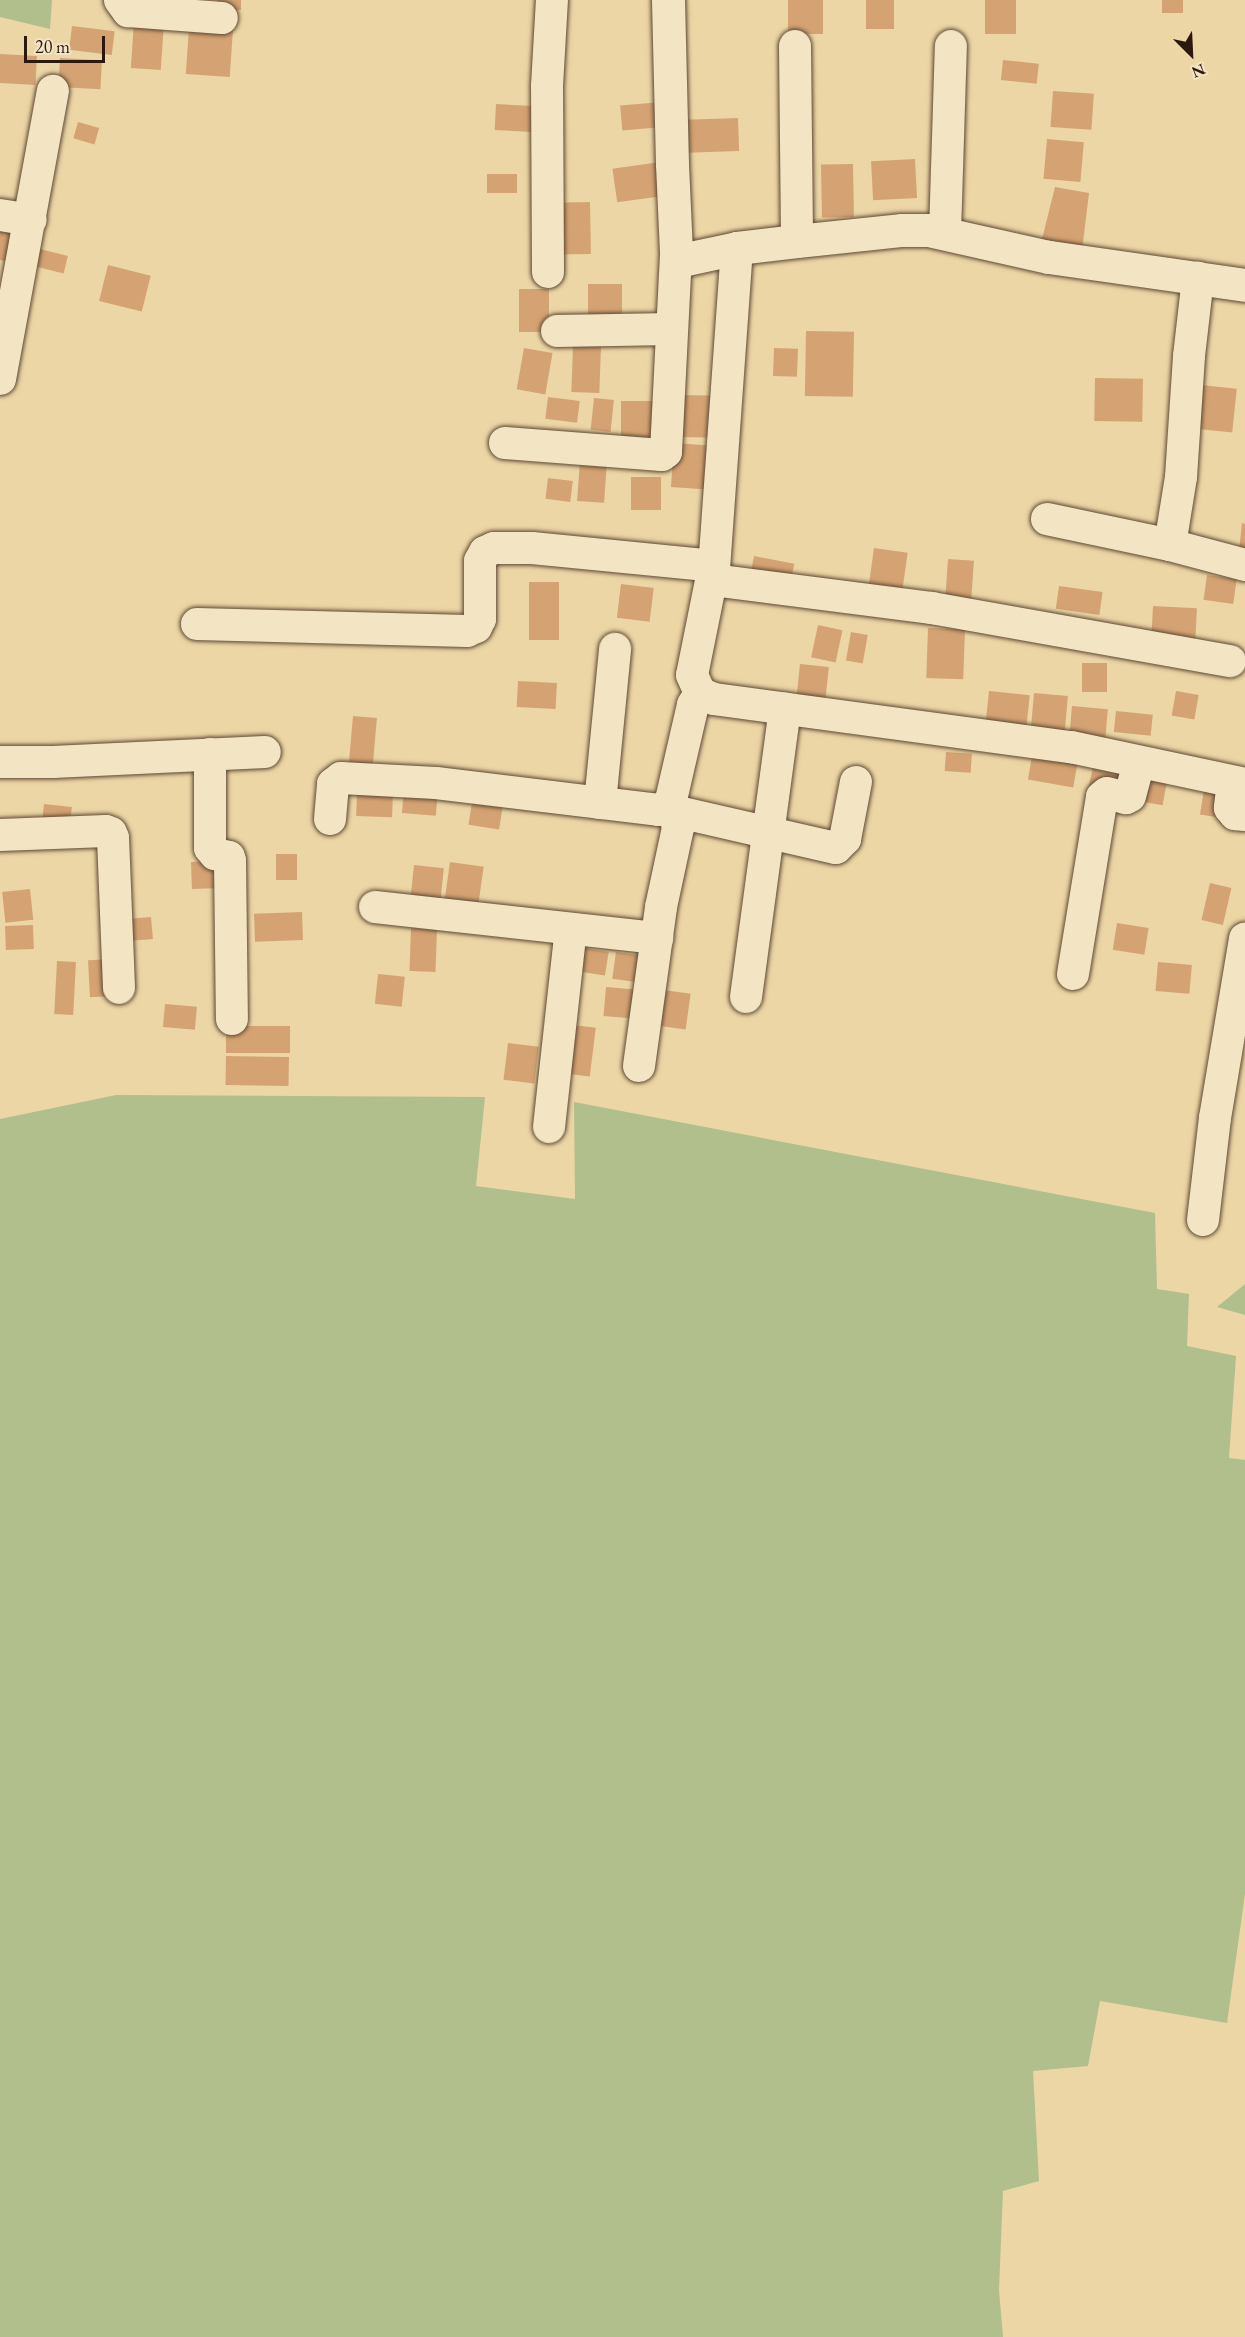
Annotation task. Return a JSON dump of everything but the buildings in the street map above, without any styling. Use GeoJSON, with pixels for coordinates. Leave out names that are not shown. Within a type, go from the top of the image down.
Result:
{"type":"FeatureCollection","features":[{"type":"Feature","properties":{"kind":"street"},"geometry":{"type":"LineString","coordinates":[[120,0],[128,11],[222,18]]}},
{"type":"Feature","properties":{"kind":"street"},"geometry":{"type":"LineString","coordinates":[[548,272],[547,86],[552,0]]}},
{"type":"Feature","properties":{"kind":"street"},"geometry":{"type":"LineString","coordinates":[[505,442],[662,455],[666,453],[676,252],[668,0]]}},
{"type":"Feature","properties":{"kind":"street"},"geometry":{"type":"LineString","coordinates":[[795,46],[797,242]]}},
{"type":"Feature","properties":{"kind":"street"},"geometry":{"type":"LineString","coordinates":[[945,233],[951,46]]}},
{"type":"Feature","properties":{"kind":"street"},"geometry":{"type":"LineString","coordinates":[[0,379],[53,91]]}},
{"type":"Feature","properties":{"kind":"street"},"geometry":{"type":"LineString","coordinates":[[0,215],[31,220]]}},
{"type":"Feature","properties":{"kind":"street"},"geometry":{"type":"LineString","coordinates":[[676,252],[679,258],[686,260],[737,248],[902,230],[945,233],[1049,257],[1245,285]]}},
{"type":"Feature","properties":{"kind":"street"},"geometry":{"type":"LineString","coordinates":[[737,248],[713,573],[692,675],[700,693],[714,699],[1071,747],[1239,783],[1230,808],[1235,814],[1245,815]]}},
{"type":"Feature","properties":{"kind":"street"},"geometry":{"type":"LineString","coordinates":[[1170,545],[1181,477],[1189,356],[1198,278]]}},
{"type":"Feature","properties":{"kind":"street"},"geometry":{"type":"LineString","coordinates":[[557,331],[671,329]]}},
{"type":"Feature","properties":{"kind":"street"},"geometry":{"type":"LineString","coordinates":[[1047,519],[1170,545],[1245,565]]}},
{"type":"Feature","properties":{"kind":"street"},"geometry":{"type":"LineString","coordinates":[[197,624],[466,631],[476,627],[480,619],[480,561],[485,552],[494,548],[532,549],[713,573],[1230,660]]}},
{"type":"Feature","properties":{"kind":"street"},"geometry":{"type":"LineString","coordinates":[[600,803],[615,649]]}},
{"type":"Feature","properties":{"kind":"street"},"geometry":{"type":"LineString","coordinates":[[639,1066],[667,874],[678,828],[671,807],[693,705],[700,693]]}},
{"type":"Feature","properties":{"kind":"street"},"geometry":{"type":"LineString","coordinates":[[746,997],[766,833],[785,709]]}},
{"type":"Feature","properties":{"kind":"street"},"geometry":{"type":"LineString","coordinates":[[0,762],[265,752]]}},
{"type":"Feature","properties":{"kind":"street"},"geometry":{"type":"LineString","coordinates":[[210,754],[210,848],[215,854],[229,857],[230,861],[232,1019]]}},
{"type":"Feature","properties":{"kind":"street"},"geometry":{"type":"LineString","coordinates":[[1073,974],[1102,797],[1107,793],[1126,798],[1130,796],[1139,762]]}},
{"type":"Feature","properties":{"kind":"street"},"geometry":{"type":"LineString","coordinates":[[330,819],[333,784],[340,778],[436,783],[658,810],[671,807],[766,833],[836,848],[845,839],[855,782]]}},
{"type":"Feature","properties":{"kind":"street"},"geometry":{"type":"LineString","coordinates":[[0,835],[106,831],[111,833],[119,988]]}},
{"type":"Feature","properties":{"kind":"street"},"geometry":{"type":"LineString","coordinates":[[375,907],[657,938]]}},
{"type":"Feature","properties":{"kind":"street"},"geometry":{"type":"LineString","coordinates":[[549,1127],[571,928]]}},
{"type":"Feature","properties":{"kind":"street"},"geometry":{"type":"LineString","coordinates":[[1203,1220],[1215,1118],[1245,938]]}},
{"type":"Feature","properties":{"kind":"green space"},"geometry":{"type":"Polygon","coordinates":[[[0,0],[52,0],[50,29],[0,17],[0,0]]]}},
{"type":"Feature","properties":{"kind":"green space"},"geometry":{"type":"Polygon","coordinates":[[[116,1095],[485,1097],[476,1186],[575,1199],[574,1102],[1155,1213],[1157,1289],[1189,1294],[1187,1346],[1236,1356],[1229,1458],[1245,1460],[1245,1894],[1227,2023],[1100,2001],[1088,2066],[1033,2071],[1039,2181],[1003,2191],[999,2290],[1003,2337],[0,2337],[0,1119],[116,1095]]]}},
{"type":"Feature","properties":{"kind":"green space"},"geometry":{"type":"Polygon","coordinates":[[[1245,1284],[1245,1315],[1217,1307],[1245,1284]]]}}]}
